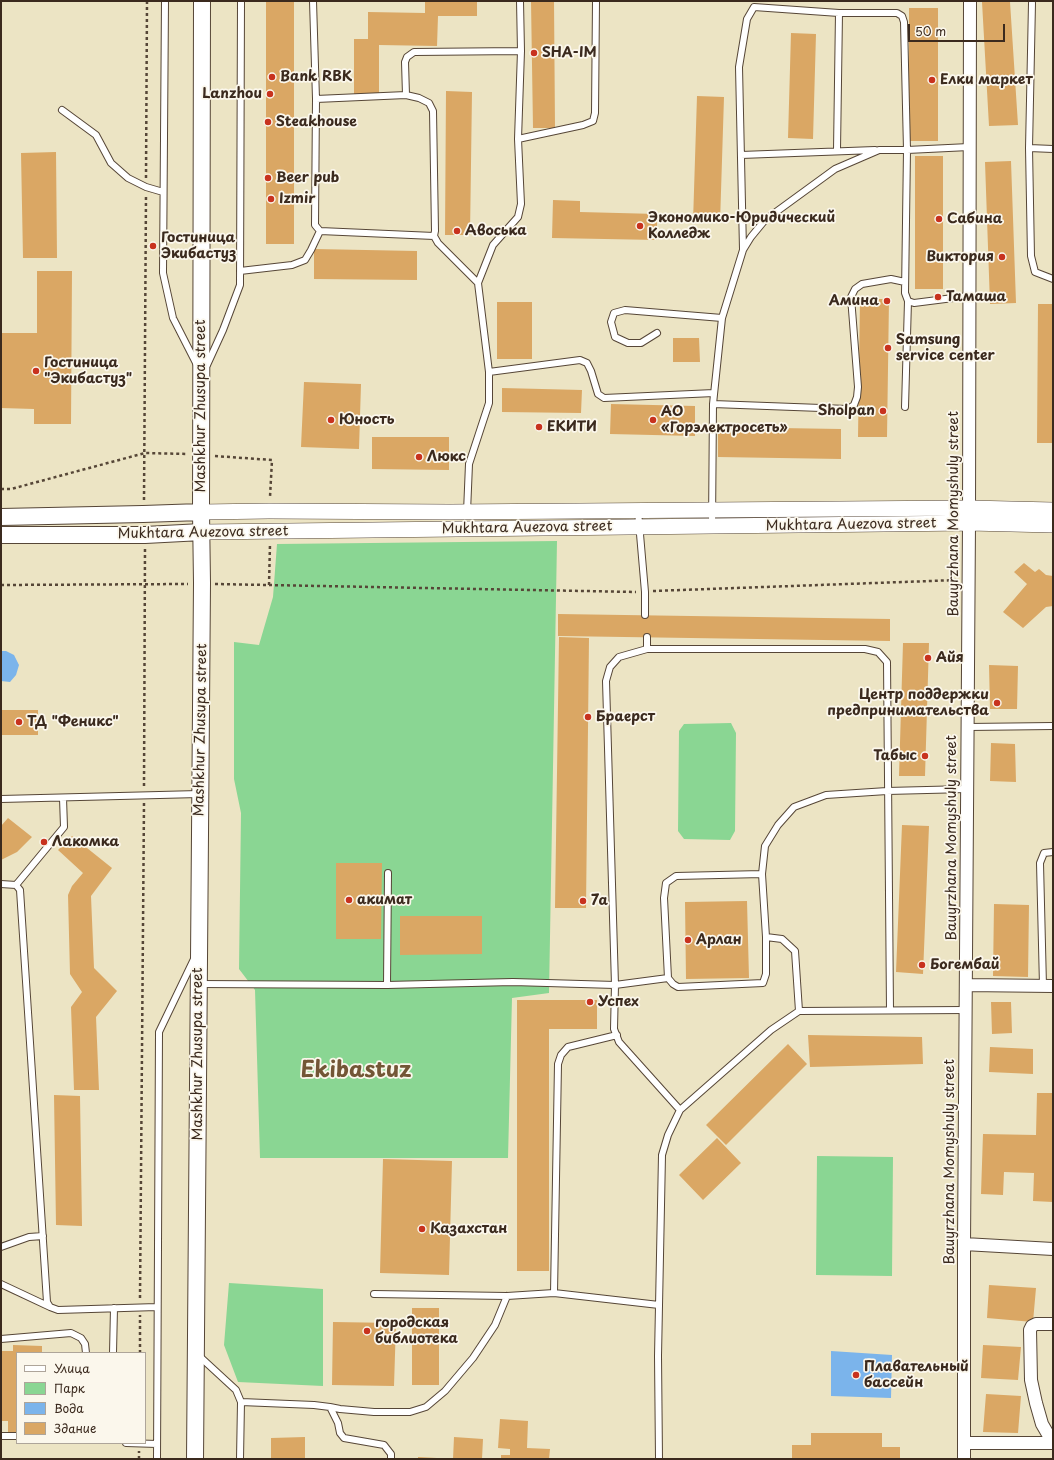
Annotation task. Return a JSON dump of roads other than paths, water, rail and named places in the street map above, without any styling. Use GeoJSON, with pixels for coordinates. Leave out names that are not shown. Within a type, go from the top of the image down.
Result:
{"type":"FeatureCollection","features":[{"type":"Feature","properties":{"kind":"main road","name":"Mashkhur Zhusupa street"},"geometry":{"type":"LineString","coordinates":[[195,1459],[202,583],[202,1]]}},
{"type":"Feature","properties":{"kind":"main road","name":"Mukhtara Auezova street"},"geometry":{"type":"LineString","coordinates":[[1,517],[201,512]]}},
{"type":"Feature","properties":{"kind":"main road","name":"Mukhtara Auezova street"},"geometry":{"type":"LineString","coordinates":[[1,535],[145,535],[202,532]]}},
{"type":"Feature","properties":{"kind":"street","name":"Bauyrzhana Momyshuly street"},"geometry":{"type":"LineString","coordinates":[[964,1459],[964,1244],[969,579],[970,1]]}},
{"type":"Feature","properties":{"kind":"street","name":"Mukhtara Auezova street"},"geometry":{"type":"LineString","coordinates":[[201,512],[467,512],[968,508],[1053,510]]}},
{"type":"Feature","properties":{"kind":"street","name":"Mukhtara Auezova street"},"geometry":{"type":"LineString","coordinates":[[202,532],[969,523],[1053,526]]}},
{"type":"Feature","properties":{"kind":"street"},"geometry":{"type":"LineString","coordinates":[[966,985],[1048,986]]}},
{"type":"Feature","properties":{"kind":"street"},"geometry":{"type":"LineString","coordinates":[[964,1244],[1053,1249]]}},
{"type":"Feature","properties":{"kind":"street"},"geometry":{"type":"LineString","coordinates":[[964,1444],[1053,1443],[1042,1424],[1031,1380],[1030,1337],[1030,1330],[1032,1326],[1036,1324],[1053,1324]]}},
{"type":"Feature","properties":{"kind":"lane"},"geometry":{"type":"LineString","coordinates":[[165,1],[163,273],[173,318],[202,376]]}},
{"type":"Feature","properties":{"kind":"lane"},"geometry":{"type":"LineString","coordinates":[[202,376],[223,330],[240,285],[241,1]]}},
{"type":"Feature","properties":{"kind":"lane"},"geometry":{"type":"LineString","coordinates":[[313,1],[316,99],[315,225],[320,231],[434,236]]}},
{"type":"Feature","properties":{"kind":"lane"},"geometry":{"type":"LineString","coordinates":[[467,512],[469,464],[489,403],[489,372],[478,283],[492,245],[518,218],[521,204],[518,139],[521,50],[520,1]]}},
{"type":"Feature","properties":{"kind":"lane"},"geometry":{"type":"LineString","coordinates":[[518,139],[583,125],[593,121],[595,113],[596,1]]}},
{"type":"Feature","properties":{"kind":"lane"},"geometry":{"type":"LineString","coordinates":[[1032,3],[1029,148],[1031,256],[1035,272],[1053,279]]}},
{"type":"Feature","properties":{"kind":"lane"},"geometry":{"type":"LineString","coordinates":[[743,250],[739,67],[747,19],[754,4],[839,13],[898,13],[902,16],[904,22],[907,150],[904,293],[908,301],[905,407]]}},
{"type":"Feature","properties":{"kind":"lane"},"geometry":{"type":"LineString","coordinates":[[837,150],[839,13]]}},
{"type":"Feature","properties":{"kind":"lane"},"geometry":{"type":"LineString","coordinates":[[406,95],[405,62],[407,57],[414,52],[521,50]]}},
{"type":"Feature","properties":{"kind":"lane"},"geometry":{"type":"LineString","coordinates":[[316,99],[406,95],[419,98],[428,103],[433,111],[434,236],[438,243],[478,283]]}},
{"type":"Feature","properties":{"kind":"lane"},"geometry":{"type":"LineString","coordinates":[[62,110],[96,135],[111,163],[128,178],[146,187],[163,192]]}},
{"type":"Feature","properties":{"kind":"lane"},"geometry":{"type":"LineString","coordinates":[[741,155],[837,150],[907,150],[969,147]]}},
{"type":"Feature","properties":{"kind":"lane"},"geometry":{"type":"LineString","coordinates":[[1029,148],[1053,149]]}},
{"type":"Feature","properties":{"kind":"lane"},"geometry":{"type":"LineString","coordinates":[[712,526],[713,404],[722,318],[743,250],[751,237],[765,220],[835,169],[879,150]]}},
{"type":"Feature","properties":{"kind":"lane"},"geometry":{"type":"LineString","coordinates":[[240,271],[292,265],[305,260],[320,231]]}},
{"type":"Feature","properties":{"kind":"lane"},"geometry":{"type":"LineString","coordinates":[[713,404],[848,409],[854,405],[858,387],[851,297],[862,284],[891,278],[905,282]]}},
{"type":"Feature","properties":{"kind":"lane"},"geometry":{"type":"LineString","coordinates":[[908,301],[914,303],[969,296]]}},
{"type":"Feature","properties":{"kind":"lane"},"geometry":{"type":"LineString","coordinates":[[657,333],[641,342],[628,343],[615,337],[611,322],[614,313],[625,310],[722,318]]}},
{"type":"Feature","properties":{"kind":"lane"},"geometry":{"type":"LineString","coordinates":[[489,372],[580,360],[587,363],[598,394],[604,398],[714,393]]}},
{"type":"Feature","properties":{"kind":"lane"},"geometry":{"type":"LineString","coordinates":[[638,511],[645,592],[645,615]]}},
{"type":"Feature","properties":{"kind":"lane"},"geometry":{"type":"LineString","coordinates":[[647,637],[647,649]]}},
{"type":"Feature","properties":{"kind":"lane"},"geometry":{"type":"LineString","coordinates":[[680,1110],[619,1042],[614,1028],[615,985],[606,681],[610,667],[619,657],[647,649],[865,649],[878,652],[887,662],[890,1010]]}},
{"type":"Feature","properties":{"kind":"lane"},"geometry":{"type":"LineString","coordinates":[[968,727],[1053,726]]}},
{"type":"Feature","properties":{"kind":"lane"},"geometry":{"type":"LineString","coordinates":[[762,874],[676,876],[666,884],[664,898],[668,978],[673,984],[678,987],[763,984],[766,974],[766,937],[762,874],[765,846],[778,824],[794,807],[826,795],[887,791],[967,789]]}},
{"type":"Feature","properties":{"kind":"lane"},"geometry":{"type":"LineString","coordinates":[[1,799],[200,794]]}},
{"type":"Feature","properties":{"kind":"lane"},"geometry":{"type":"LineString","coordinates":[[16,885],[64,827],[63,798]]}},
{"type":"Feature","properties":{"kind":"lane"},"geometry":{"type":"LineString","coordinates":[[1048,986],[1040,863],[1044,853],[1053,852]]}},
{"type":"Feature","properties":{"kind":"lane"},"geometry":{"type":"LineString","coordinates":[[387,986],[388,873]]}},
{"type":"Feature","properties":{"kind":"lane"},"geometry":{"type":"LineString","coordinates":[[1,884],[16,885],[20,890],[47,1302],[50,1307]]}},
{"type":"Feature","properties":{"kind":"lane"},"geometry":{"type":"LineString","coordinates":[[766,937],[782,939],[795,951],[799,1011]]}},
{"type":"Feature","properties":{"kind":"lane"},"geometry":{"type":"LineString","coordinates":[[157,1459],[159,1032],[199,949]]}},
{"type":"Feature","properties":{"kind":"lane"},"geometry":{"type":"LineString","coordinates":[[198,984],[387,986],[513,982],[615,985],[668,978]]}},
{"type":"Feature","properties":{"kind":"lane"},"geometry":{"type":"LineString","coordinates":[[659,1459],[658,1356],[662,1155],[668,1136],[680,1110],[771,1030],[799,1011],[966,1010]]}},
{"type":"Feature","properties":{"kind":"lane"},"geometry":{"type":"LineString","coordinates":[[554,1293],[558,1064],[561,1055],[568,1048],[617,1035]]}},
{"type":"Feature","properties":{"kind":"lane"},"geometry":{"type":"LineString","coordinates":[[1,1247],[29,1237],[43,1236]]}},
{"type":"Feature","properties":{"kind":"lane"},"geometry":{"type":"LineString","coordinates":[[1,1284],[58,1310],[157,1306]]}},
{"type":"Feature","properties":{"kind":"lane"},"geometry":{"type":"LineString","coordinates":[[374,1294],[507,1296],[554,1293],[659,1305]]}},
{"type":"Feature","properties":{"kind":"lane"},"geometry":{"type":"LineString","coordinates":[[241,1402],[314,1404],[340,1409],[381,1412],[410,1412],[426,1407],[445,1391],[473,1358],[495,1325],[507,1296]]}},
{"type":"Feature","properties":{"kind":"lane"},"geometry":{"type":"LineString","coordinates":[[113,1352],[114,1308]]}},
{"type":"Feature","properties":{"kind":"lane"},"geometry":{"type":"LineString","coordinates":[[1,1339],[71,1333],[81,1338],[85,1344],[86,1352]]}},
{"type":"Feature","properties":{"kind":"lane"},"geometry":{"type":"LineString","coordinates":[[196,1353],[236,1390],[241,1402],[240,1459]]}},
{"type":"Feature","properties":{"kind":"lane"},"geometry":{"type":"LineString","coordinates":[[330,1406],[338,1423],[340,1433],[344,1438],[384,1446],[391,1454],[392,1459]]}},
{"type":"Feature","properties":{"kind":"lane"},"geometry":{"type":"LineString","coordinates":[[1,1436],[16,1436]]}},
{"type":"Feature","properties":{"kind":"lane"},"geometry":{"type":"LineString","coordinates":[[146,1444],[157,1444]]}},
{"type":"Feature","properties":{"kind":"water"},"geometry":{"type":"Polygon","coordinates":[[[1,651],[6,651],[14,655],[19,665],[16,675],[10,682],[1,681],[1,651]]]}},
{"type":"Feature","properties":{"kind":"water"},"geometry":{"type":"Polygon","coordinates":[[[831,1351],[892,1355],[891,1398],[831,1396],[831,1351]]]}},
{"type":"Feature","properties":{"kind":"place","name":"SHA-IM"},"geometry":{"type":"Point","coordinates":[534,53]}},
{"type":"Feature","properties":{"kind":"place","name":"Bank RBK"},"geometry":{"type":"Point","coordinates":[272,77]}},
{"type":"Feature","properties":{"kind":"place","name":"Елки маркет"},"geometry":{"type":"Point","coordinates":[932,80]}},
{"type":"Feature","properties":{"kind":"place","name":"Lanzhou"},"geometry":{"type":"Point","coordinates":[270,94]}},
{"type":"Feature","properties":{"kind":"place","name":"Steakhouse"},"geometry":{"type":"Point","coordinates":[268,122]}},
{"type":"Feature","properties":{"kind":"place","name":"Beer pub"},"geometry":{"type":"Point","coordinates":[268,178]}},
{"type":"Feature","properties":{"kind":"place","name":"Izmir"},"geometry":{"type":"Point","coordinates":[271,199]}},
{"type":"Feature","properties":{"kind":"place","name":"Сабина"},"geometry":{"type":"Point","coordinates":[939,219]}},
{"type":"Feature","properties":{"kind":"place","name":"Экономико-Юридический Колледж"},"geometry":{"type":"Point","coordinates":[640,226]}},
{"type":"Feature","properties":{"kind":"place","name":"Авоська"},"geometry":{"type":"Point","coordinates":[457,231]}},
{"type":"Feature","properties":{"kind":"place","name":"Гостиница Экибастуз"},"geometry":{"type":"Point","coordinates":[153,246]}},
{"type":"Feature","properties":{"kind":"place","name":"Виктория"},"geometry":{"type":"Point","coordinates":[1002,257]}},
{"type":"Feature","properties":{"kind":"place","name":"Тамаша"},"geometry":{"type":"Point","coordinates":[938,297]}},
{"type":"Feature","properties":{"kind":"place","name":"Амина"},"geometry":{"type":"Point","coordinates":[887,301]}},
{"type":"Feature","properties":{"kind":"place","name":"Samsung service center"},"geometry":{"type":"Point","coordinates":[888,348]}},
{"type":"Feature","properties":{"kind":"place","name":"Гостиница \"Экибастуз\""},"geometry":{"type":"Point","coordinates":[36,371]}},
{"type":"Feature","properties":{"kind":"place","name":"Sholpan"},"geometry":{"type":"Point","coordinates":[883,411]}},
{"type":"Feature","properties":{"kind":"place","name":"Юность"},"geometry":{"type":"Point","coordinates":[331,420]}},
{"type":"Feature","properties":{"kind":"place","name":"АО «Горэлектросеть»"},"geometry":{"type":"Point","coordinates":[653,420]}},
{"type":"Feature","properties":{"kind":"place","name":"ЕКИТИ"},"geometry":{"type":"Point","coordinates":[539,427]}},
{"type":"Feature","properties":{"kind":"place","name":"Люкс"},"geometry":{"type":"Point","coordinates":[419,457]}},
{"type":"Feature","properties":{"kind":"place","name":"Айя"},"geometry":{"type":"Point","coordinates":[928,658]}},
{"type":"Feature","properties":{"kind":"place","name":"Центр поддержки предпринимательства"},"geometry":{"type":"Point","coordinates":[997,703]}},
{"type":"Feature","properties":{"kind":"place","name":"Браерст"},"geometry":{"type":"Point","coordinates":[588,717]}},
{"type":"Feature","properties":{"kind":"place","name":"ТД \"Феникс\""},"geometry":{"type":"Point","coordinates":[19,722]}},
{"type":"Feature","properties":{"kind":"place","name":"Табыс"},"geometry":{"type":"Point","coordinates":[925,756]}},
{"type":"Feature","properties":{"kind":"place","name":"Лакомка"},"geometry":{"type":"Point","coordinates":[44,842]}},
{"type":"Feature","properties":{"kind":"place","name":"акимат"},"geometry":{"type":"Point","coordinates":[349,900]}},
{"type":"Feature","properties":{"kind":"place","name":"7а"},"geometry":{"type":"Point","coordinates":[583,901]}},
{"type":"Feature","properties":{"kind":"place","name":"Арлан"},"geometry":{"type":"Point","coordinates":[688,940]}},
{"type":"Feature","properties":{"kind":"place","name":"Богембай"},"geometry":{"type":"Point","coordinates":[922,965]}},
{"type":"Feature","properties":{"kind":"place","name":"Успех"},"geometry":{"type":"Point","coordinates":[590,1002]}},
{"type":"Feature","properties":{"kind":"place","name":"Казахстан"},"geometry":{"type":"Point","coordinates":[422,1229]}},
{"type":"Feature","properties":{"kind":"place","name":"городская библиотека"},"geometry":{"type":"Point","coordinates":[367,1331]}},
{"type":"Feature","properties":{"kind":"place","name":"Плавательный бассейн"},"geometry":{"type":"Point","coordinates":[856,1375]}},
{"type":"Feature","properties":{"kind":"district","name":"Ekibastuz"},"geometry":{"type":"Point","coordinates":[356,1071]}}]}
